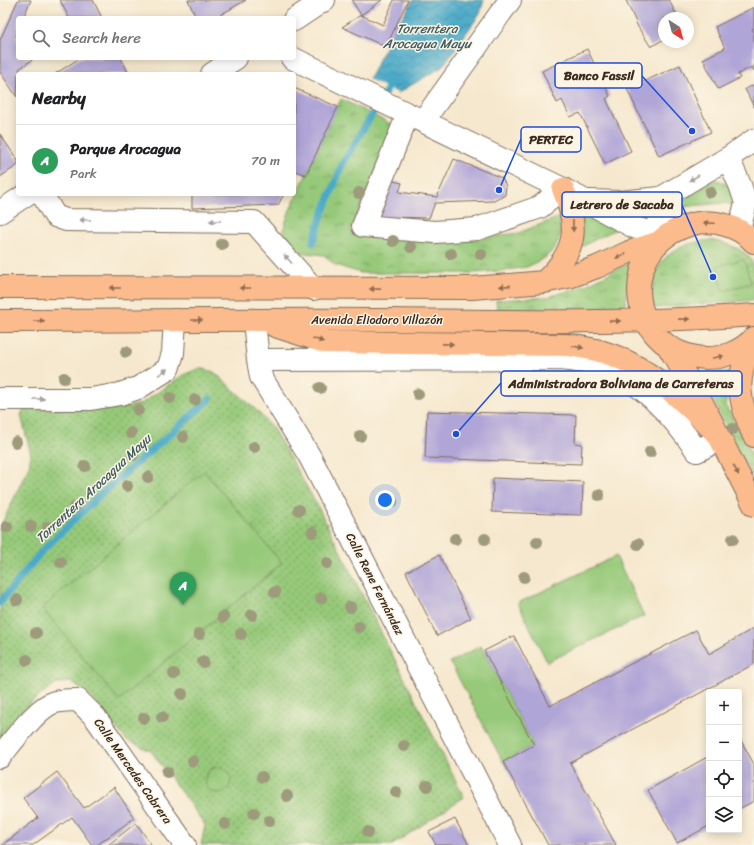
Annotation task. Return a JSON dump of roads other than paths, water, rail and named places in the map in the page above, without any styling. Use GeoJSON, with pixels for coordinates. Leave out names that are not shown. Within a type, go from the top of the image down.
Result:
{"type":"FeatureCollection","features":[{"type":"Feature","properties":{"kind":"highway"},"geometry":{"type":"LineString","coordinates":[[544,282],[563,263],[572,242],[573,218],[563,189]]}},
{"type":"Feature","properties":{"kind":"highway"},"geometry":{"type":"LineString","coordinates":[[0,287],[314,289],[472,288],[544,282],[572,276],[597,267],[663,238],[682,227],[703,222],[725,224],[748,235]]}},
{"type":"Feature","properties":{"kind":"highway"},"geometry":{"type":"LineString","coordinates":[[663,238],[648,255],[642,268],[639,282],[639,297],[645,320],[656,336],[668,346],[680,353],[694,357],[709,358],[731,353],[752,340]]}},
{"type":"Feature","properties":{"kind":"highway","name":"Avenida Eliodoro Villazón"},"geometry":{"type":"LineString","coordinates":[[0,321],[254,320],[594,322],[713,318],[754,315]]}},
{"type":"Feature","properties":{"kind":"highway"},"geometry":{"type":"LineString","coordinates":[[254,320],[325,342],[567,345],[603,352],[648,374],[698,415],[719,437]]}},
{"type":"Feature","properties":{"kind":"highway"},"geometry":{"type":"LineString","coordinates":[[752,340],[742,365],[739,391],[742,408],[754,436]]}},
{"type":"Feature","properties":{"kind":"highway"},"geometry":{"type":"LineString","coordinates":[[668,346],[699,397],[754,505]]}},
{"type":"Feature","properties":{"kind":"street"},"geometry":{"type":"LineString","coordinates":[[296,19],[324,0]]}},
{"type":"Feature","properties":{"kind":"street"},"geometry":{"type":"LineString","coordinates":[[510,0],[407,114],[363,226],[435,232],[477,229],[540,207],[563,189]]}},
{"type":"Feature","properties":{"kind":"street"},"geometry":{"type":"LineString","coordinates":[[215,72],[233,60]]}},
{"type":"Feature","properties":{"kind":"street"},"geometry":{"type":"LineString","coordinates":[[296,60],[563,189],[634,227],[663,238]]}},
{"type":"Feature","properties":{"kind":"street"},"geometry":{"type":"LineString","coordinates":[[586,201],[626,202],[661,198],[728,158],[754,140]]}},
{"type":"Feature","properties":{"kind":"street"},"geometry":{"type":"LineString","coordinates":[[728,158],[746,203],[748,235]]}},
{"type":"Feature","properties":{"kind":"street"},"geometry":{"type":"LineString","coordinates":[[0,212],[24,196]]}},
{"type":"Feature","properties":{"kind":"street"},"geometry":{"type":"LineString","coordinates":[[43,196],[55,216],[66,220],[254,222],[314,289]]}},
{"type":"Feature","properties":{"kind":"street"},"geometry":{"type":"LineString","coordinates":[[661,198],[656,210],[663,238]]}},
{"type":"Feature","properties":{"kind":"street"},"geometry":{"type":"LineString","coordinates":[[0,399],[91,399],[120,394],[138,388],[168,369],[173,353],[175,320]]}},
{"type":"Feature","properties":{"kind":"street","name":"Calle Rene Fernández"},"geometry":{"type":"LineString","coordinates":[[254,320],[261,377],[310,457],[510,845]]}},
{"type":"Feature","properties":{"kind":"street"},"geometry":{"type":"LineString","coordinates":[[258,360],[562,359],[595,364],[623,376],[652,398],[685,433],[697,451],[719,437]]}},
{"type":"Feature","properties":{"kind":"street","name":"Calle Mercedes Cabrera"},"geometry":{"type":"LineString","coordinates":[[0,756],[30,721],[49,704],[67,700],[78,700],[95,717],[185,845]]}},
{"type":"Feature","properties":{"kind":"water","name":"Torrentera Arocagua Mayu"},"geometry":{"type":"Polygon","coordinates":[[[413,0],[484,0],[480,14],[442,67],[398,93],[369,79],[394,30],[413,0]]]}},
{"type":"Feature","properties":{"kind":"waterway","name":"Torrentera Arocagua Mayu"},"geometry":{"type":"LineString","coordinates":[[313,243],[343,163],[392,81]]}},
{"type":"Feature","properties":{"kind":"waterway","name":"Torrentera Arocagua Mayu"},"geometry":{"type":"LineString","coordinates":[[0,603],[42,551],[98,497],[210,399]]}},
{"type":"Feature","properties":{"kind":"place","name":"Banco Fassil"},"geometry":{"type":"Point","coordinates":[692,131]}},
{"type":"Feature","properties":{"kind":"place","name":"PERTEC"},"geometry":{"type":"Point","coordinates":[499,190]}},
{"type":"Feature","properties":{"kind":"place","name":"Letrero de Sacaba"},"geometry":{"type":"Point","coordinates":[713,277]}},
{"type":"Feature","properties":{"kind":"place","name":"Administradora Boliviana de Carreteras"},"geometry":{"type":"Point","coordinates":[456,434]}},
{"type":"Feature","properties":{"kind":"place","name":"Parque Arocagua"},"geometry":{"type":"Point","coordinates":[183,605]}}]}
